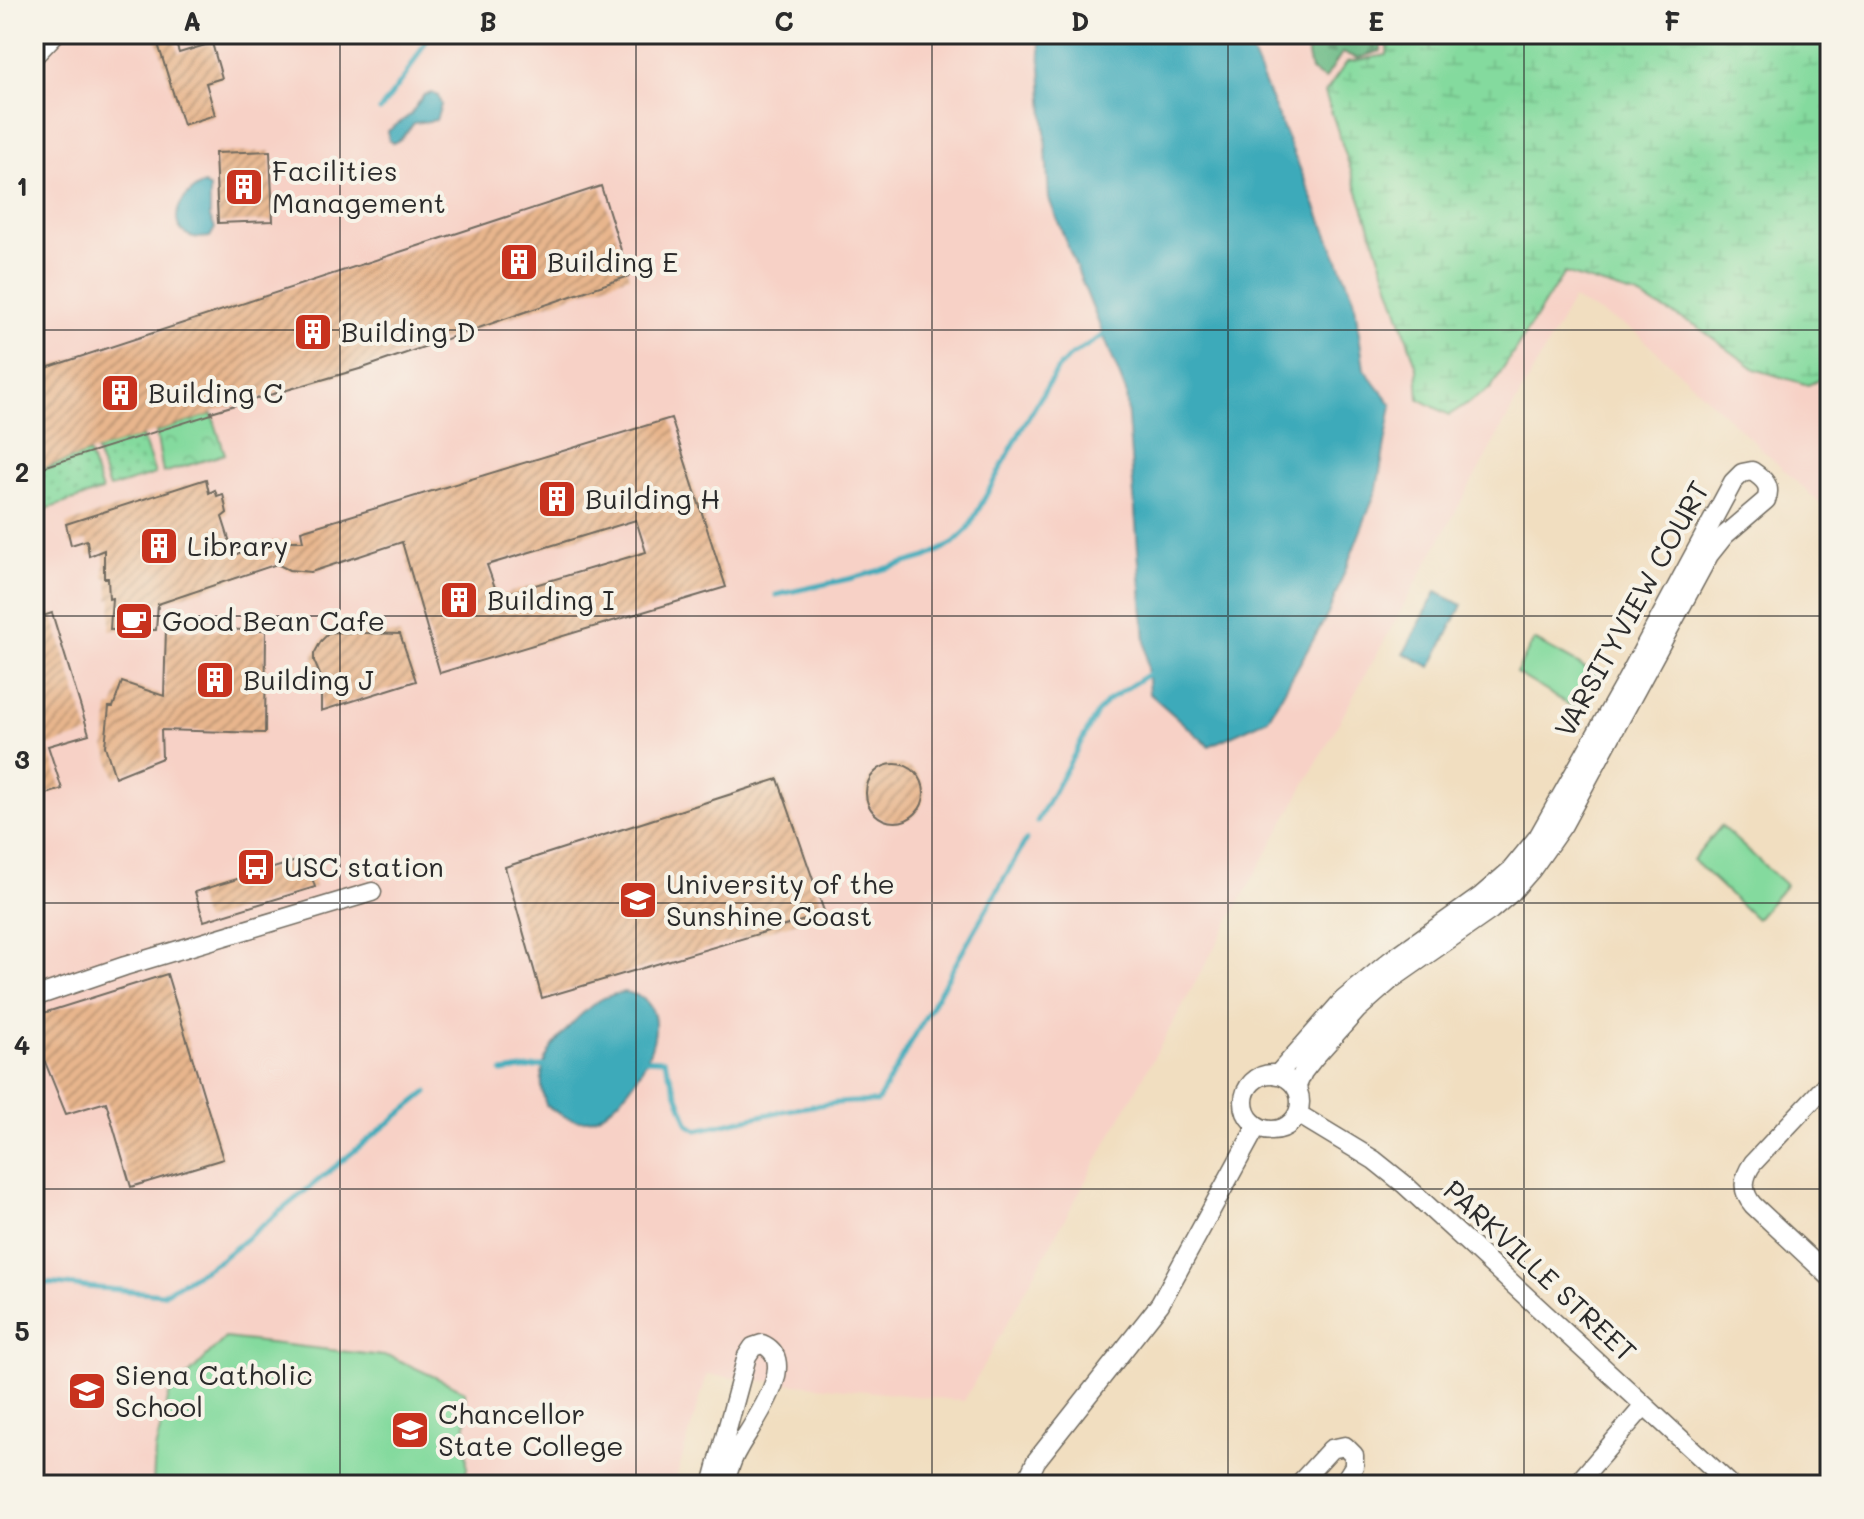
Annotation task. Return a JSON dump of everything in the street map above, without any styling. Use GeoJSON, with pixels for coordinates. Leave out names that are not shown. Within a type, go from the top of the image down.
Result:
{"type":"FeatureCollection","features":[{"type":"Feature","properties":{"kind":"street"},"geometry":{"type":"LineString","coordinates":[[34,56],[55,34]]}},
{"type":"Feature","properties":{"kind":"street","name":"VARSITYVIEW COURT"},"geometry":{"type":"LineString","coordinates":[[1277,1075],[1343,1000],[1391,960],[1486,903],[1511,893],[1532,869],[1563,825],[1608,726],[1703,552]]}},
{"type":"Feature","properties":{"kind":"street"},"geometry":{"type":"LineString","coordinates":[[34,997],[125,966],[372,892]]}},
{"type":"Feature","properties":{"kind":"street","name":"VARSITYVIEW COURT"},"geometry":{"type":"LineString","coordinates":[[1296,1088],[1303,1072],[1357,1010],[1486,903]]}},
{"type":"Feature","properties":{"kind":"street"},"geometry":{"type":"LineString","coordinates":[[1277,1075],[1285,1077],[1296,1088],[1300,1096],[1298,1114],[1279,1130],[1264,1129],[1257,1126],[1246,1111],[1246,1092],[1259,1078],[1277,1075]]}},
{"type":"Feature","properties":{"kind":"street"},"geometry":{"type":"LineString","coordinates":[[1830,1081],[1753,1163],[1744,1184],[1753,1205],[1830,1277]]}},
{"type":"Feature","properties":{"kind":"street","name":"PARKVILLE STREET"},"geometry":{"type":"LineString","coordinates":[[1298,1114],[1374,1160],[1404,1184],[1731,1485]]}},
{"type":"Feature","properties":{"kind":"street"},"geometry":{"type":"LineString","coordinates":[[1025,1485],[1036,1461],[1160,1304],[1257,1126]]}},
{"type":"Feature","properties":{"kind":"street"},"geometry":{"type":"LineString","coordinates":[[712,1485],[747,1356],[753,1347],[762,1344],[776,1352],[775,1377],[761,1411],[737,1450],[724,1485]]}},
{"type":"Feature","properties":{"kind":"street"},"geometry":{"type":"LineString","coordinates":[[1576,1485],[1644,1406]]}},
{"type":"Feature","properties":{"kind":"street"},"geometry":{"type":"LineString","coordinates":[[1298,1485],[1331,1449],[1345,1446],[1354,1455],[1354,1466],[1342,1485]]}},
{"type":"Feature","properties":{"kind":"shaded area","name":"University of the Sunshine Coast"},"geometry":{"type":"Polygon","coordinates":[[[34,34],[1830,34],[1830,513],[1636,332],[1573,299],[964,1401],[707,1375],[674,1485],[34,1485],[34,34]]]}},
{"type":"Feature","properties":{"kind":"green space"},"geometry":{"type":"Polygon","coordinates":[[[1304,34],[1381,34],[1381,51],[1358,58],[1342,53],[1325,79],[1311,71],[1304,34]]]}},
{"type":"Feature","properties":{"kind":"green space"},"geometry":{"type":"Polygon","coordinates":[[[1388,34],[1830,34],[1830,375],[1808,385],[1755,369],[1695,325],[1636,295],[1564,273],[1491,388],[1449,415],[1419,399],[1417,368],[1325,93],[1347,62],[1387,55],[1388,34]]]}},
{"type":"Feature","properties":{"kind":"green space"},"geometry":{"type":"Polygon","coordinates":[[[212,414],[225,454],[163,473],[156,432],[212,414]]]}},
{"type":"Feature","properties":{"kind":"green space"},"geometry":{"type":"Polygon","coordinates":[[[142,436],[155,474],[109,488],[96,450],[142,436]]]}},
{"type":"Feature","properties":{"kind":"green space"},"geometry":{"type":"Polygon","coordinates":[[[89,453],[102,491],[34,513],[34,472],[89,453]]]}},
{"type":"Feature","properties":{"kind":"green space"},"geometry":{"type":"Polygon","coordinates":[[[1534,640],[1602,677],[1583,713],[1516,673],[1534,640]]]}},
{"type":"Feature","properties":{"kind":"green space"},"geometry":{"type":"Polygon","coordinates":[[[1721,826],[1786,885],[1756,919],[1693,860],[1721,826]]]}},
{"type":"Feature","properties":{"kind":"green space"},"geometry":{"type":"Polygon","coordinates":[[[225,1338],[392,1357],[465,1391],[467,1469],[461,1485],[153,1485],[155,1450],[169,1395],[225,1338]]]}},
{"type":"Feature","properties":{"kind":"water"},"geometry":{"type":"Polygon","coordinates":[[[1039,34],[1242,34],[1354,298],[1364,369],[1392,405],[1377,489],[1328,614],[1268,719],[1209,746],[1149,693],[1126,392],[1049,199],[1039,34]]]}},
{"type":"Feature","properties":{"kind":"water"},"geometry":{"type":"Polygon","coordinates":[[[432,93],[438,96],[441,105],[436,120],[414,123],[401,139],[393,143],[389,140],[388,131],[410,115],[424,95],[432,93]]]}},
{"type":"Feature","properties":{"kind":"water"},"geometry":{"type":"Polygon","coordinates":[[[204,184],[210,189],[210,218],[215,228],[210,237],[196,237],[179,228],[178,210],[192,191],[204,184]]]}},
{"type":"Feature","properties":{"kind":"water"},"geometry":{"type":"Polygon","coordinates":[[[1436,592],[1462,605],[1431,667],[1404,653],[1436,592]]]}},
{"type":"Feature","properties":{"kind":"water"},"geometry":{"type":"Polygon","coordinates":[[[624,992],[644,1000],[654,1016],[654,1036],[647,1058],[620,1099],[603,1113],[586,1120],[564,1116],[546,1105],[544,1100],[542,1078],[548,1054],[569,1027],[593,1004],[624,992]]]}},
{"type":"Feature","properties":{"kind":"building"},"geometry":{"type":"Polygon","coordinates":[[[155,34],[173,34],[179,53],[212,43],[222,78],[206,83],[215,115],[183,125],[155,34]]]}},
{"type":"Feature","properties":{"kind":"building","name":"Facilities Management"},"geometry":{"type":"Polygon","coordinates":[[[270,151],[273,221],[218,223],[215,153],[270,151]]]}},
{"type":"Feature","properties":{"kind":"building"},"geometry":{"type":"Polygon","coordinates":[[[601,186],[629,276],[363,368],[211,412],[34,470],[34,372],[601,186]]]}},
{"type":"Feature","properties":{"kind":"building"},"geometry":{"type":"Polygon","coordinates":[[[671,418],[726,587],[440,673],[402,542],[311,572],[289,570],[277,564],[158,604],[156,630],[110,630],[112,598],[109,599],[108,578],[104,578],[104,550],[89,556],[87,540],[71,545],[66,524],[206,479],[209,493],[215,490],[217,496],[223,494],[227,513],[222,517],[234,555],[273,541],[303,541],[301,531],[671,418]],[[636,520],[487,565],[498,596],[646,552],[636,520]]]}},
{"type":"Feature","properties":{"kind":"building"},"geometry":{"type":"Polygon","coordinates":[[[52,613],[89,734],[48,746],[62,789],[34,798],[34,619],[52,613]]]}},
{"type":"Feature","properties":{"kind":"building","name":"Building J"},"geometry":{"type":"Polygon","coordinates":[[[166,629],[266,630],[265,733],[161,730],[162,758],[115,777],[105,746],[109,707],[113,707],[122,682],[164,696],[166,629]]]}},
{"type":"Feature","properties":{"kind":"building"},"geometry":{"type":"Polygon","coordinates":[[[330,632],[400,634],[416,681],[321,711],[321,695],[327,691],[314,654],[330,632]]]}},
{"type":"Feature","properties":{"kind":"building"},"geometry":{"type":"Polygon","coordinates":[[[895,764],[916,772],[924,793],[916,814],[895,822],[874,814],[866,793],[874,772],[895,764]]]}},
{"type":"Feature","properties":{"kind":"building"},"geometry":{"type":"Polygon","coordinates":[[[778,779],[825,914],[542,998],[505,867],[778,779]]]}},
{"type":"Feature","properties":{"kind":"building"},"geometry":{"type":"Polygon","coordinates":[[[306,858],[315,887],[204,921],[195,892],[306,858]]]}},
{"type":"Feature","properties":{"kind":"building"},"geometry":{"type":"Polygon","coordinates":[[[167,974],[223,1159],[131,1187],[106,1102],[66,1114],[45,1062],[34,1065],[34,1016],[167,974]]]}},
{"type":"Feature","properties":{"kind":"waterway"},"geometry":{"type":"LineString","coordinates":[[380,110],[406,75],[430,34]]}},
{"type":"Feature","properties":{"kind":"waterway"},"geometry":{"type":"LineString","coordinates":[[776,595],[853,578],[926,557],[951,545],[968,529],[1057,370],[1069,357],[1107,333]]}},
{"type":"Feature","properties":{"kind":"waterway"},"geometry":{"type":"LineString","coordinates":[[1037,822],[1097,713],[1107,701],[1153,671]]}},
{"type":"Feature","properties":{"kind":"waterway"},"geometry":{"type":"LineString","coordinates":[[642,1059],[664,1060],[689,1125],[697,1130],[810,1106],[877,1102],[1026,840]]}},
{"type":"Feature","properties":{"kind":"waterway"},"geometry":{"type":"LineString","coordinates":[[502,1072],[548,1065]]}},
{"type":"Feature","properties":{"kind":"waterway"},"geometry":{"type":"LineString","coordinates":[[34,1282],[163,1294],[220,1260],[427,1092]]}},
{"type":"Feature","properties":{"kind":"place","name":"Facilities Management"},"geometry":{"type":"Point","coordinates":[244,187]}},
{"type":"Feature","properties":{"kind":"place","name":"Building E"},"geometry":{"type":"Point","coordinates":[519,262]}},
{"type":"Feature","properties":{"kind":"place","name":"Building D"},"geometry":{"type":"Point","coordinates":[313,332]}},
{"type":"Feature","properties":{"kind":"place","name":"Building C"},"geometry":{"type":"Point","coordinates":[120,393]}},
{"type":"Feature","properties":{"kind":"place","name":"Building H"},"geometry":{"type":"Point","coordinates":[557,499]}},
{"type":"Feature","properties":{"kind":"place","name":"Library"},"geometry":{"type":"Point","coordinates":[159,546]}},
{"type":"Feature","properties":{"kind":"place","name":"Building I"},"geometry":{"type":"Point","coordinates":[459,600]}},
{"type":"Feature","properties":{"kind":"place","name":"Good Bean Cafe"},"geometry":{"type":"Point","coordinates":[134,621]}},
{"type":"Feature","properties":{"kind":"place","name":"Building J"},"geometry":{"type":"Point","coordinates":[215,680]}},
{"type":"Feature","properties":{"kind":"place","name":"USC station"},"geometry":{"type":"Point","coordinates":[256,867]}},
{"type":"Feature","properties":{"kind":"place","name":"University of the Sunshine Coast"},"geometry":{"type":"Point","coordinates":[638,900]}},
{"type":"Feature","properties":{"kind":"place","name":"Siena Catholic School"},"geometry":{"type":"Point","coordinates":[87,1391]}},
{"type":"Feature","properties":{"kind":"place","name":"Chancellor State College"},"geometry":{"type":"Point","coordinates":[410,1430]}}]}
